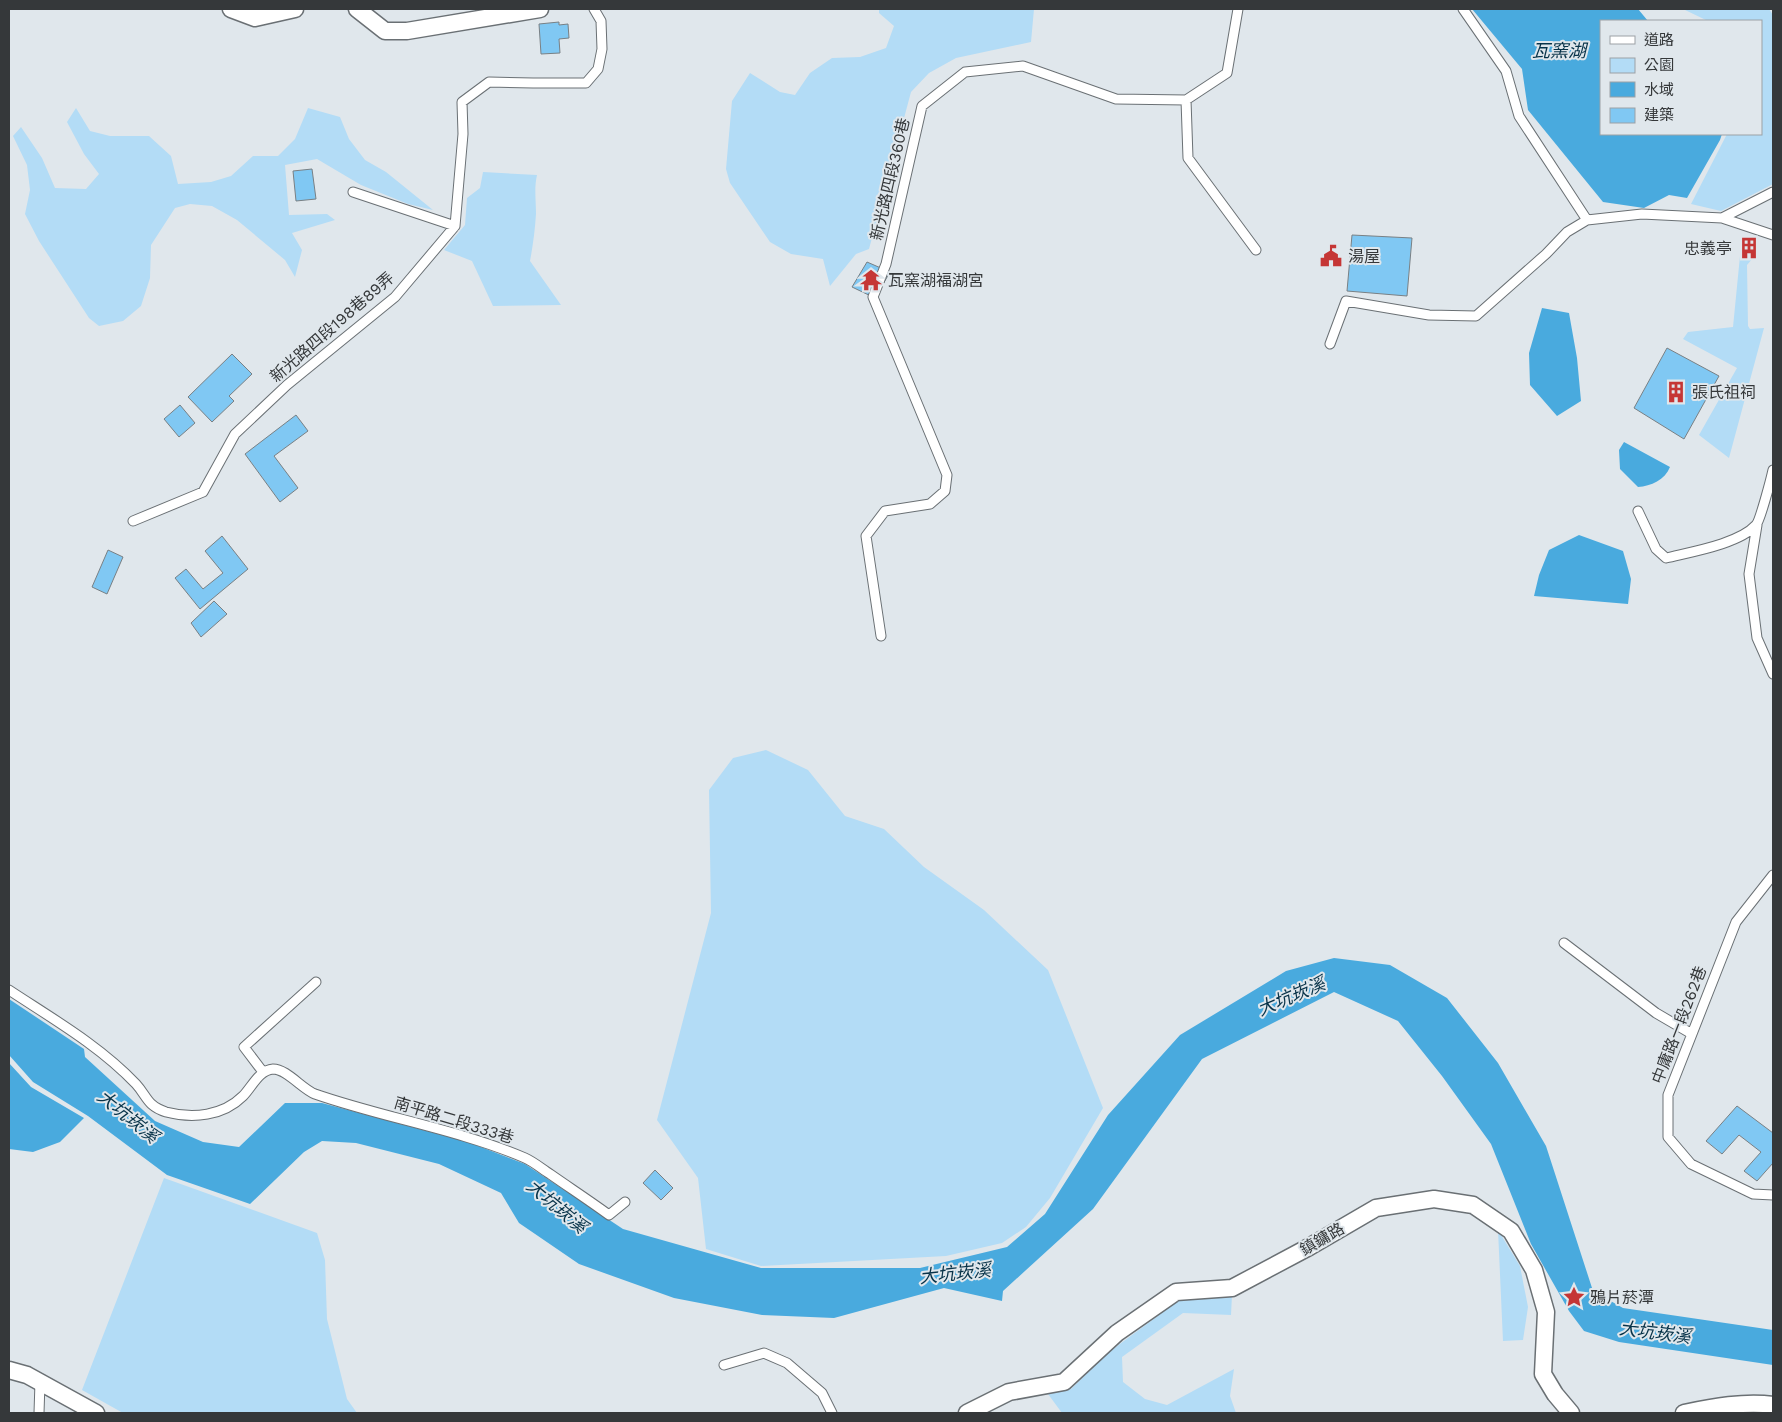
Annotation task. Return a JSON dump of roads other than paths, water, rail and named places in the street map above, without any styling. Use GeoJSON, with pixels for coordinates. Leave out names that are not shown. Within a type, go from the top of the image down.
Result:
{"type":"FeatureCollection","features":[{"type":"Feature","properties":{"kind":"street"},"geometry":{"type":"LineString","coordinates":[[231,9],[255,18],[295,9]]}},
{"type":"Feature","properties":{"kind":"street"},"geometry":{"type":"LineString","coordinates":[[357,9],[385,31],[407,31],[540,9]]}},
{"type":"Feature","properties":{"kind":"street","name":"鎮鏞路"},"geometry":{"type":"LineString","coordinates":[[968,1413],[1009,1392],[1064,1382],[1117,1333],[1176,1292],[1232,1288],[1309,1247],[1376,1208],[1434,1199],[1473,1205],[1511,1231],[1534,1270],[1546,1312],[1544,1374],[1555,1394],[1571,1413]]}},
{"type":"Feature","properties":{"kind":"street"},"geometry":{"type":"LineString","coordinates":[[9,1370],[27,1375],[96,1413]]}},
{"type":"Feature","properties":{"kind":"street"},"geometry":{"type":"LineString","coordinates":[[1684,1413],[1759,1403],[1773,1406]]}},
{"type":"Feature","properties":{"kind":"lane"},"geometry":{"type":"LineString","coordinates":[[354,192],[455,226],[463,134],[462,102],[489,82],[586,83],[598,69],[602,49],[601,21],[594,9]]}},
{"type":"Feature","properties":{"kind":"lane"},"geometry":{"type":"LineString","coordinates":[[1238,9],[1226,73],[1186,100],[1188,158],[1256,250]]}},
{"type":"Feature","properties":{"kind":"lane"},"geometry":{"type":"LineString","coordinates":[[1463,9],[1506,71],[1519,116],[1587,220]]}},
{"type":"Feature","properties":{"kind":"lane","name":"新光路四段360巷"},"geometry":{"type":"LineString","coordinates":[[881,636],[866,536],[885,511],[930,504],[945,492],[947,475],[872,297],[886,264],[922,106],[965,72],[1023,66],[1116,99],[1186,100]]}},
{"type":"Feature","properties":{"kind":"lane"},"geometry":{"type":"LineString","coordinates":[[1722,218],[1773,192]]}},
{"type":"Feature","properties":{"kind":"lane"},"geometry":{"type":"LineString","coordinates":[[1330,344],[1346,301],[1429,315],[1476,316],[1546,254],[1567,232],[1587,220],[1642,214],[1722,218],[1773,235]]}},
{"type":"Feature","properties":{"kind":"lane","name":"新光路四段198巷89弄"},"geometry":{"type":"LineString","coordinates":[[133,521],[203,492],[235,434],[287,385],[395,297],[455,226]]}},
{"type":"Feature","properties":{"kind":"lane"},"geometry":{"type":"LineString","coordinates":[[1773,470],[1757,525],[1749,574],[1757,638],[1773,674]]}},
{"type":"Feature","properties":{"kind":"lane"},"geometry":{"type":"LineString","coordinates":[[1638,510],[1656,549],[1666,558],[1735,539],[1757,525]]}},
{"type":"Feature","properties":{"kind":"lane","name":"中庸路一段262巷"},"geometry":{"type":"LineString","coordinates":[[1773,875],[1736,922],[1668,1095],[1668,1136],[1691,1164],[1753,1194],[1773,1195]]}},
{"type":"Feature","properties":{"kind":"lane"},"geometry":{"type":"LineString","coordinates":[[1564,943],[1656,1013],[1692,1034]]}},
{"type":"Feature","properties":{"kind":"lane"},"geometry":{"type":"LineString","coordinates":[[9,990],[102,1052],[137,1086],[152,1106],[181,1115],[198,1116],[229,1108],[243,1095],[263,1072],[244,1047],[316,982]]}},
{"type":"Feature","properties":{"kind":"lane","name":"南平路二段333巷"},"geometry":{"type":"LineString","coordinates":[[263,1072],[272,1069],[279,1070],[312,1093],[474,1140],[527,1159],[609,1215],[625,1202]]}},
{"type":"Feature","properties":{"kind":"lane"},"geometry":{"type":"LineString","coordinates":[[724,1365],[764,1353],[787,1363],[822,1394],[832,1413]]}},
{"type":"Feature","properties":{"kind":"lane"},"geometry":{"type":"LineString","coordinates":[[39,1413],[40,1382]]}},
{"type":"Feature","properties":{"kind":"water","name":"瓦窯湖"},"geometry":{"type":"Polygon","coordinates":[[[1472,9],[1638,9],[1647,20],[1600,20],[1600,135],[1722,135],[1720,140],[1687,198],[1669,195],[1644,208],[1603,202],[1528,110],[1522,69],[1472,9]]]}},
{"type":"Feature","properties":{"kind":"water"},"geometry":{"type":"Polygon","coordinates":[[[1542,308],[1569,313],[1577,358],[1581,401],[1557,416],[1530,385],[1529,353],[1542,308]]]}},
{"type":"Feature","properties":{"kind":"water"},"geometry":{"type":"Polygon","coordinates":[[[1624,442],[1670,467],[1668,472],[1657,482],[1638,487],[1620,469],[1619,450],[1624,442]]]}},
{"type":"Feature","properties":{"kind":"water"},"geometry":{"type":"Polygon","coordinates":[[[1579,535],[1623,551],[1631,579],[1628,604],[1534,596],[1539,575],[1549,550],[1579,535]]]}},
{"type":"Feature","properties":{"kind":"water","name":"大坑崁溪"},"geometry":{"type":"Polygon","coordinates":[[[1334,958],[1390,965],[1447,998],[1498,1063],[1546,1146],[1593,1291],[1623,1308],[1773,1330],[1773,1365],[1619,1342],[1584,1331],[1569,1311],[1531,1244],[1491,1144],[1442,1076],[1398,1021],[1334,992],[1202,1059],[1093,1209],[1003,1291],[1002,1301],[944,1288],[834,1318],[762,1315],[674,1298],[579,1264],[519,1223],[501,1193],[439,1164],[356,1143],[322,1141],[304,1152],[250,1204],[167,1175],[88,1116],[33,1082],[9,1055],[9,999],[84,1049],[85,1057],[155,1121],[203,1142],[239,1147],[285,1103],[322,1103],[468,1142],[525,1164],[623,1229],[761,1268],[920,1268],[1007,1247],[1045,1214],[1108,1115],[1180,1035],[1286,971],[1334,958]]]}},
{"type":"Feature","properties":{"kind":"water"},"geometry":{"type":"Polygon","coordinates":[[[9,1063],[31,1087],[84,1118],[60,1142],[33,1152],[9,1149],[9,1063]]]}},
{"type":"Feature","properties":{"kind":"place","name":"忠義亭"},"geometry":{"type":"Point","coordinates":[1749,248]}},
{"type":"Feature","properties":{"kind":"place","name":"湯屋"},"geometry":{"type":"Point","coordinates":[1331,256]}},
{"type":"Feature","properties":{"kind":"place","name":"瓦窯湖福湖宮"},"geometry":{"type":"Point","coordinates":[871,280]}},
{"type":"Feature","properties":{"kind":"place","name":"張氏祖祠"},"geometry":{"type":"Point","coordinates":[1676,392]}},
{"type":"Feature","properties":{"kind":"place","name":"鴉片菸潭"},"geometry":{"type":"Point","coordinates":[1574,1297]}}]}
